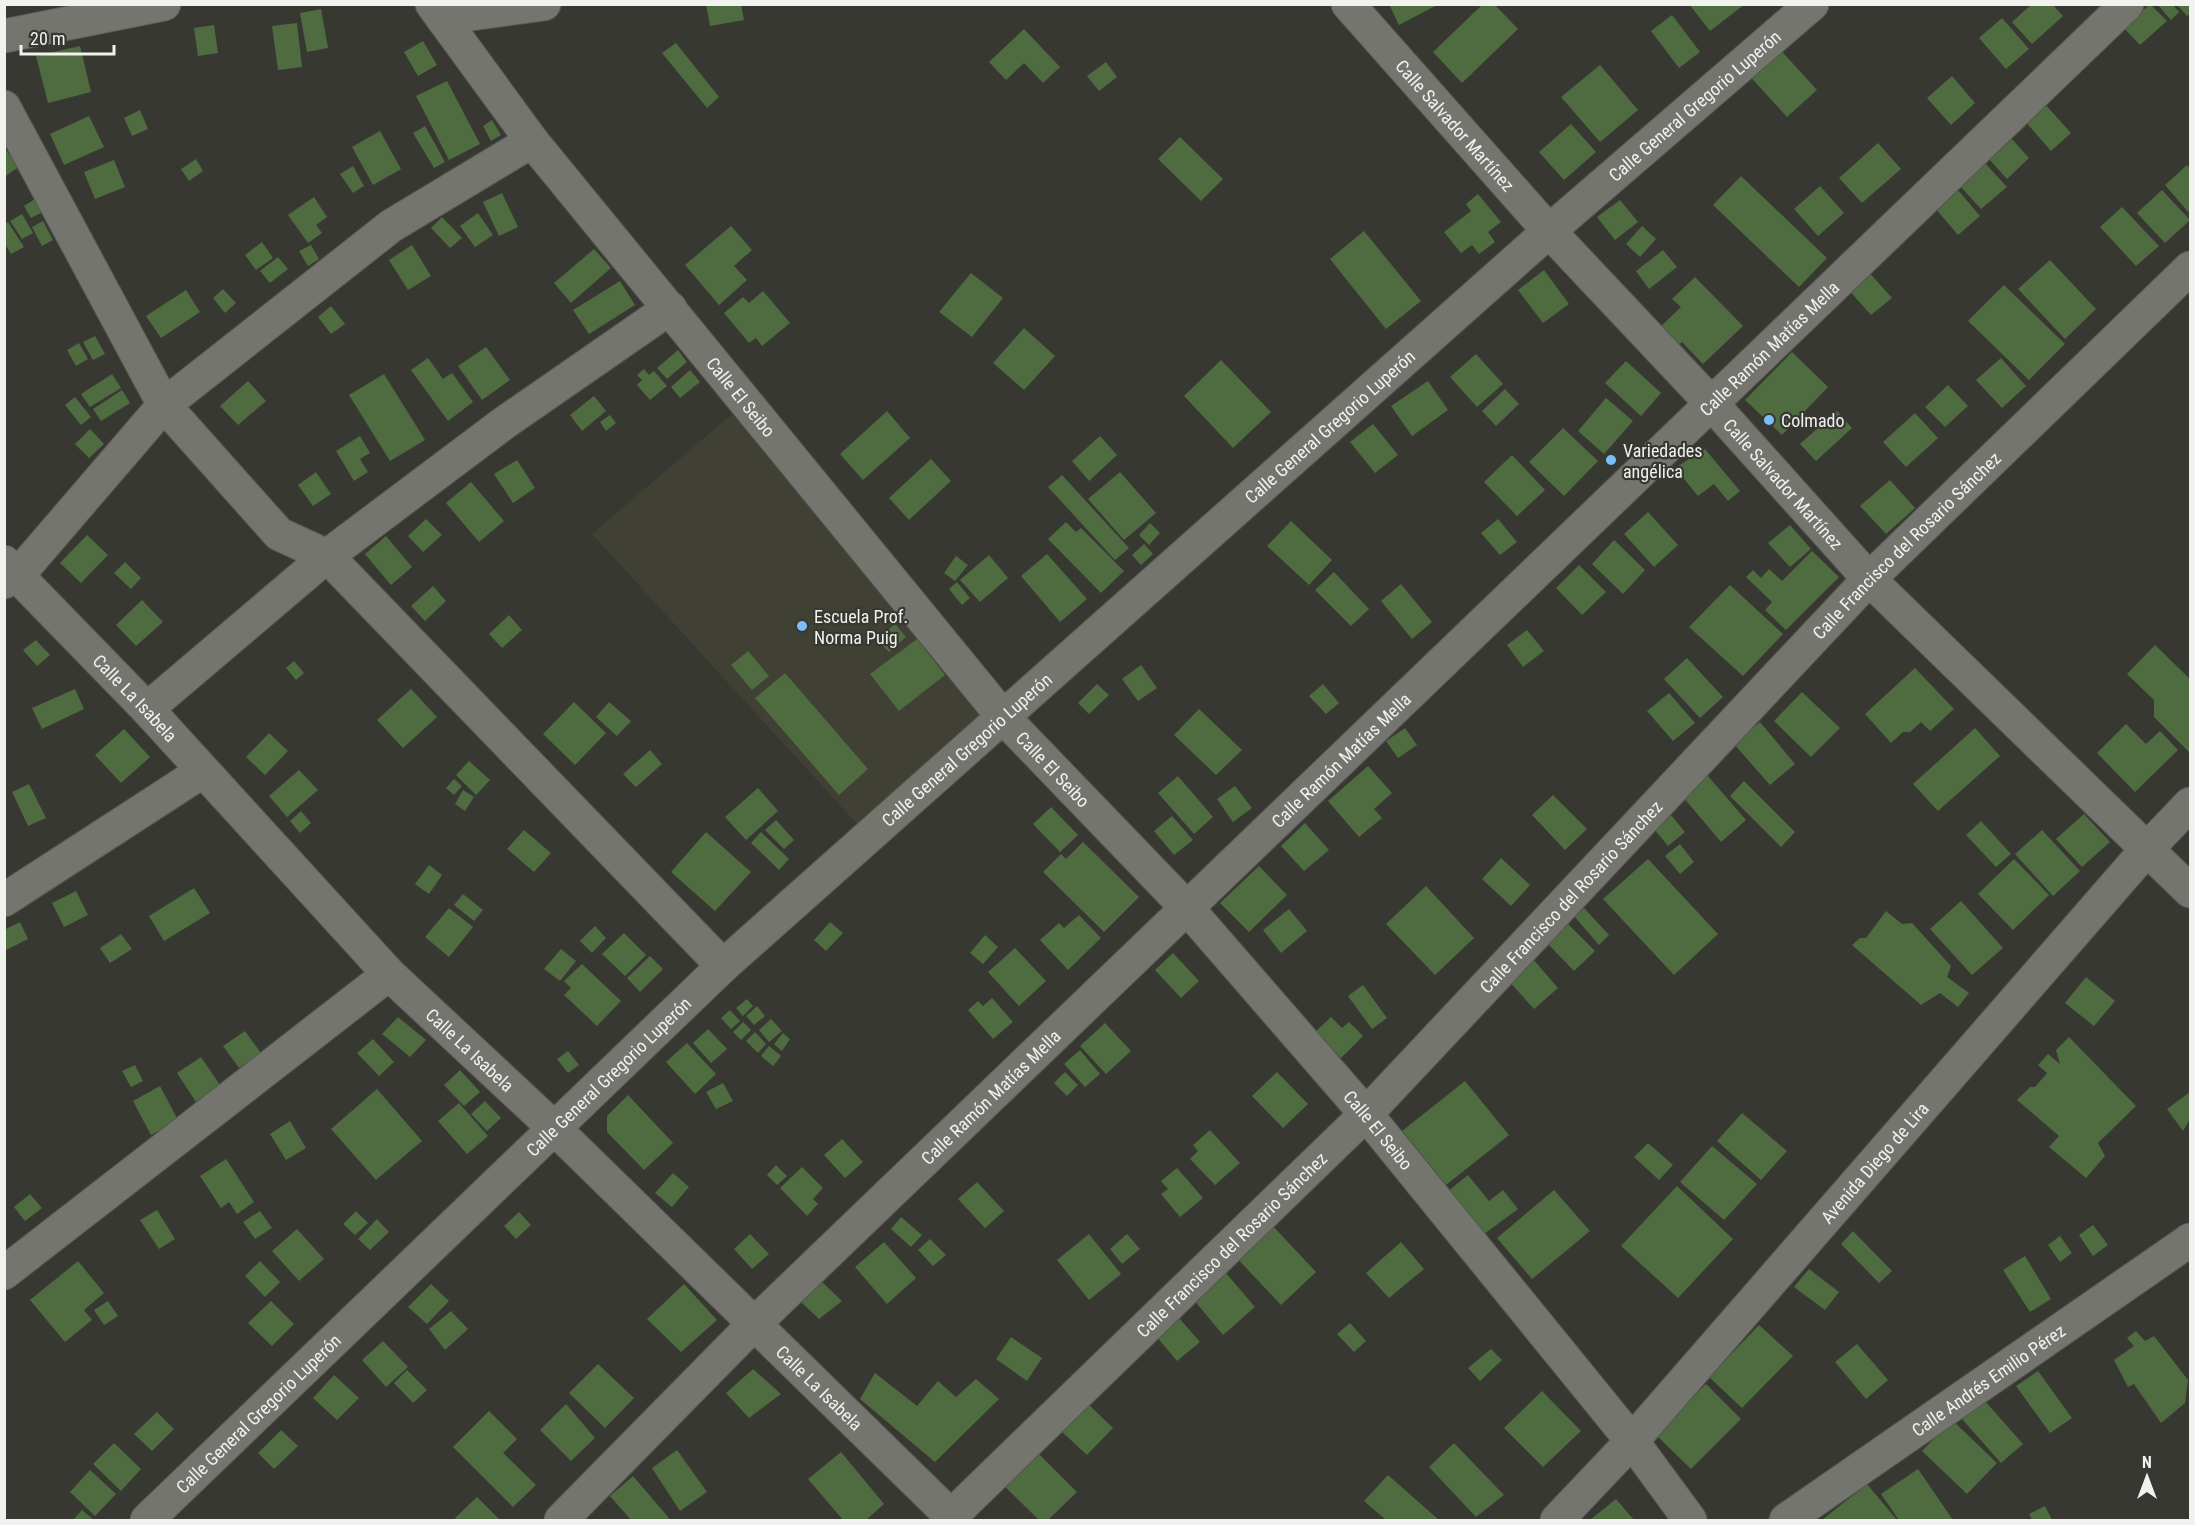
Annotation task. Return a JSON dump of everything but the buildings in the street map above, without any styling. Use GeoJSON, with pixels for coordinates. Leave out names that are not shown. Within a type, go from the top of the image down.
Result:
{"type":"FeatureCollection","features":[{"type":"Feature","properties":{"kind":"street"},"geometry":{"type":"LineString","coordinates":[[4,36],[164,4]]}},
{"type":"Feature","properties":{"kind":"street"},"geometry":{"type":"LineString","coordinates":[[437,11],[544,4]]}},
{"type":"Feature","properties":{"kind":"street","name":"Calle Salvador Martínez"},"geometry":{"type":"LineString","coordinates":[[1348,4],[1549,231],[1712,404],[1869,579],[2190,891]]}},
{"type":"Feature","properties":{"kind":"street","name":"Calle General Gregorio Luperón"},"geometry":{"type":"LineString","coordinates":[[147,1521],[553,1127],[723,966],[1549,231],[1812,4]]}},
{"type":"Feature","properties":{"kind":"street","name":"Calle Ramón Matías Mella"},"geometry":{"type":"LineString","coordinates":[[561,1521],[753,1325],[2127,4]]}},
{"type":"Feature","properties":{"kind":"street","name":"Calle El Seibo"},"geometry":{"type":"LineString","coordinates":[[437,11],[532,141],[1004,718],[1188,909],[1366,1114],[1632,1442],[1690,1521]]}},
{"type":"Feature","properties":{"kind":"street"},"geometry":{"type":"LineString","coordinates":[[4,107],[164,405],[279,534],[327,556],[723,966]]}},
{"type":"Feature","properties":{"kind":"street"},"geometry":{"type":"LineString","coordinates":[[9,573],[164,405],[391,226],[532,141]]}},
{"type":"Feature","properties":{"kind":"street","name":"Calle Francisco del Rosario Sánchez"},"geometry":{"type":"LineString","coordinates":[[951,1519],[1366,1114],[1869,579],[2190,268]]}},
{"type":"Feature","properties":{"kind":"street"},"geometry":{"type":"LineString","coordinates":[[147,709],[327,556],[504,423],[670,308]]}},
{"type":"Feature","properties":{"kind":"street","name":"Calle La Isabela"},"geometry":{"type":"LineString","coordinates":[[9,573],[147,709],[389,974],[553,1127],[951,1519]]}},
{"type":"Feature","properties":{"kind":"street"},"geometry":{"type":"LineString","coordinates":[[4,900],[203,771]]}},
{"type":"Feature","properties":{"kind":"street","name":"Avenida Diego de Lira"},"geometry":{"type":"LineString","coordinates":[[1557,1521],[1632,1442],[2148,849],[2190,804]]}},
{"type":"Feature","properties":{"kind":"street"},"geometry":{"type":"LineString","coordinates":[[4,1273],[389,974]]}},
{"type":"Feature","properties":{"kind":"street","name":"Calle Andrés Emilio Pérez"},"geometry":{"type":"LineString","coordinates":[[1786,1521],[2190,1240]]}},
{"type":"Feature","properties":{"kind":"shaded area","name":"Escuela Prof. Norma Puig"},"geometry":{"type":"Polygon","coordinates":[[[746,402],[1004,718],[869,837],[592,534],[746,402]]]}},
{"type":"Feature","properties":{"kind":"place","name":"Colmado"},"geometry":{"type":"Point","coordinates":[1769,420]}},
{"type":"Feature","properties":{"kind":"place","name":"Variedades angélica"},"geometry":{"type":"Point","coordinates":[1611,460]}},
{"type":"Feature","properties":{"kind":"place","name":"Escuela Prof. Norma Puig"},"geometry":{"type":"Point","coordinates":[802,626]}}]}
